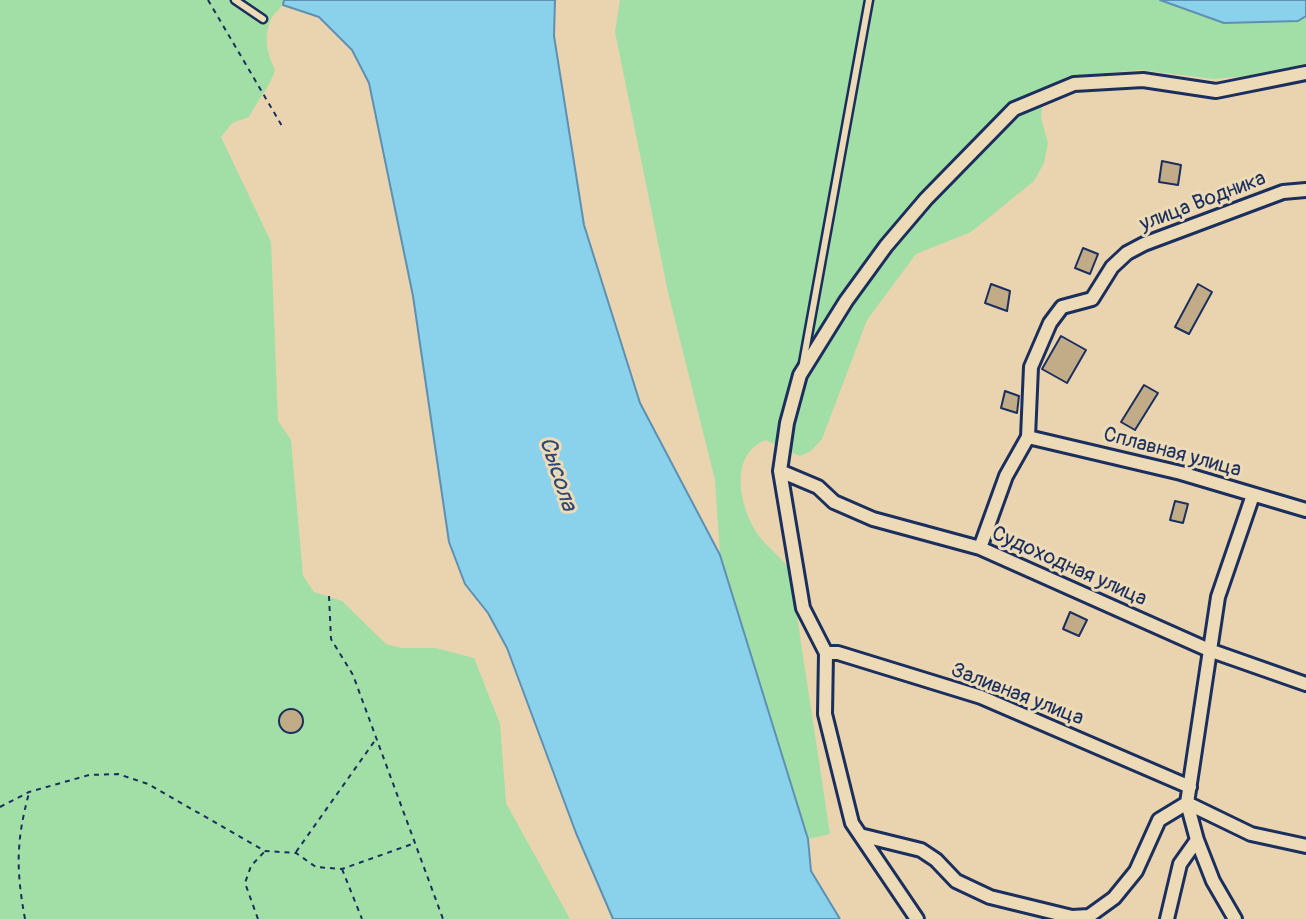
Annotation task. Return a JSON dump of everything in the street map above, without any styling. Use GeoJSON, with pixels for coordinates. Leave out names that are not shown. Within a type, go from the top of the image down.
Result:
{"type":"FeatureCollection","features":[{"type":"Feature","properties":{"kind":"street"},"geometry":{"type":"LineString","coordinates":[[917,919],[864,836],[852,823],[825,714],[825,653],[803,608],[780,471],[787,423],[800,375],[846,301],[886,246],[926,199],[1014,109],[1074,84],[1143,80],[1216,91],[1306,74]]}},
{"type":"Feature","properties":{"kind":"street","name":"улица Водника"},"geometry":{"type":"LineString","coordinates":[[980,548],[1006,476],[1028,437],[1031,367],[1050,323],[1062,307],[1092,299],[1112,267],[1144,244],[1283,192],[1306,190]]}},
{"type":"Feature","properties":{"kind":"street","name":"Сплавная улица"},"geometry":{"type":"LineString","coordinates":[[1028,437],[1181,473],[1306,510]]}},
{"type":"Feature","properties":{"kind":"street","name":"Судоходная улица"},"geometry":{"type":"LineString","coordinates":[[780,471],[818,487],[834,502],[873,519],[980,548],[1209,650],[1306,684]]}},
{"type":"Feature","properties":{"kind":"street"},"geometry":{"type":"LineString","coordinates":[[1235,919],[1213,881],[1197,840],[1187,803],[1218,597],[1253,495]]}},
{"type":"Feature","properties":{"kind":"street","name":"Заливная улица"},"geometry":{"type":"LineString","coordinates":[[825,653],[838,653],[981,697],[1190,787]]}},
{"type":"Feature","properties":{"kind":"street"},"geometry":{"type":"LineString","coordinates":[[864,836],[920,850],[936,860],[956,881],[990,897],[1072,917],[1088,916],[1114,898],[1136,871],[1159,820],[1187,803]]}},
{"type":"Feature","properties":{"kind":"street"},"geometry":{"type":"LineString","coordinates":[[1187,803],[1251,834],[1306,846]]}},
{"type":"Feature","properties":{"kind":"street"},"geometry":{"type":"LineString","coordinates":[[1167,919],[1180,864],[1197,840]]}},
{"type":"Feature","properties":{"kind":"lane"},"geometry":{"type":"LineString","coordinates":[[235,0],[263,19]]}},
{"type":"Feature","properties":{"kind":"lane"},"geometry":{"type":"LineString","coordinates":[[800,375],[869,0]]}},
{"type":"Feature","properties":{"kind":"path"},"geometry":{"type":"LineString","coordinates":[[208,0],[282,126]]}},
{"type":"Feature","properties":{"kind":"path"},"geometry":{"type":"LineString","coordinates":[[329,596],[331,639],[353,675],[443,919]]}},
{"type":"Feature","properties":{"kind":"path"},"geometry":{"type":"LineString","coordinates":[[296,853],[376,739]]}},
{"type":"Feature","properties":{"kind":"path"},"geometry":{"type":"LineString","coordinates":[[0,807],[29,792],[89,775],[118,774],[148,783],[265,850],[296,853],[316,867],[342,869],[369,862],[415,843]]}},
{"type":"Feature","properties":{"kind":"path"},"geometry":{"type":"LineString","coordinates":[[25,919],[16,873],[19,830],[29,792]]}},
{"type":"Feature","properties":{"kind":"path"},"geometry":{"type":"LineString","coordinates":[[258,919],[245,883],[251,866],[265,850]]}},
{"type":"Feature","properties":{"kind":"path"},"geometry":{"type":"LineString","coordinates":[[342,869],[362,919]]}},
{"type":"Feature","properties":{"kind":"green space"},"geometry":{"type":"Polygon","coordinates":[[[0,0],[284,0],[271,19],[267,32],[268,52],[275,70],[273,77],[249,117],[232,123],[221,137],[271,242],[278,421],[291,440],[303,576],[314,592],[342,601],[386,644],[401,648],[436,648],[474,658],[500,724],[506,803],[570,919],[0,919],[0,0]]]}},
{"type":"Feature","properties":{"kind":"green space"},"geometry":{"type":"Polygon","coordinates":[[[620,0],[1160,0],[1183,8],[1298,21],[1306,16],[1306,64],[1274,74],[1214,79],[1141,70],[1072,76],[1051,90],[1042,107],[1041,118],[1048,143],[1044,163],[1034,181],[971,232],[916,254],[867,320],[822,439],[811,451],[800,456],[766,440],[753,448],[745,459],[741,472],[741,487],[749,518],[764,542],[790,570],[830,834],[808,839],[720,555],[715,480],[668,292],[615,32],[620,0]]]}},
{"type":"Feature","properties":{"kind":"water","name":"Сысола"},"geometry":{"type":"Polygon","coordinates":[[[284,0],[555,0],[554,36],[584,225],[640,403],[720,555],[808,839],[811,871],[840,919],[613,919],[576,833],[507,648],[488,613],[465,584],[449,542],[413,296],[369,83],[352,50],[319,17],[283,5],[284,0]]]}},
{"type":"Feature","properties":{"kind":"water"},"geometry":{"type":"Polygon","coordinates":[[[1160,0],[1306,0],[1306,16],[1298,21],[1224,23],[1160,0]]]}},
{"type":"Feature","properties":{"kind":"building"},"geometry":{"type":"Polygon","coordinates":[[[1162,161],[1181,165],[1178,185],[1159,182],[1162,161]]]}},
{"type":"Feature","properties":{"kind":"building"},"geometry":{"type":"Polygon","coordinates":[[[1083,248],[1098,254],[1090,274],[1075,268],[1083,248]]]}},
{"type":"Feature","properties":{"kind":"building"},"geometry":{"type":"Polygon","coordinates":[[[991,284],[1010,291],[1007,311],[985,303],[991,284]]]}},
{"type":"Feature","properties":{"kind":"building"},"geometry":{"type":"Polygon","coordinates":[[[1198,284],[1212,292],[1189,334],[1175,327],[1198,284]]]}},
{"type":"Feature","properties":{"kind":"building"},"geometry":{"type":"Polygon","coordinates":[[[1061,336],[1086,350],[1067,383],[1042,369],[1061,336]]]}},
{"type":"Feature","properties":{"kind":"building"},"geometry":{"type":"Polygon","coordinates":[[[1144,385],[1158,393],[1135,430],[1121,422],[1144,385]]]}},
{"type":"Feature","properties":{"kind":"building"},"geometry":{"type":"Polygon","coordinates":[[[1005,391],[1019,396],[1017,413],[1001,408],[1005,391]]]}},
{"type":"Feature","properties":{"kind":"building"},"geometry":{"type":"Polygon","coordinates":[[[1175,501],[1188,504],[1183,523],[1170,520],[1175,501]]]}},
{"type":"Feature","properties":{"kind":"building"},"geometry":{"type":"Polygon","coordinates":[[[1070,612],[1087,620],[1079,636],[1063,629],[1070,612]]]}},
{"type":"Feature","properties":{"kind":"building"},"geometry":{"type":"Polygon","coordinates":[[[291,709],[299,713],[303,721],[299,729],[291,733],[283,729],[279,721],[283,713],[291,709]]]}}]}
